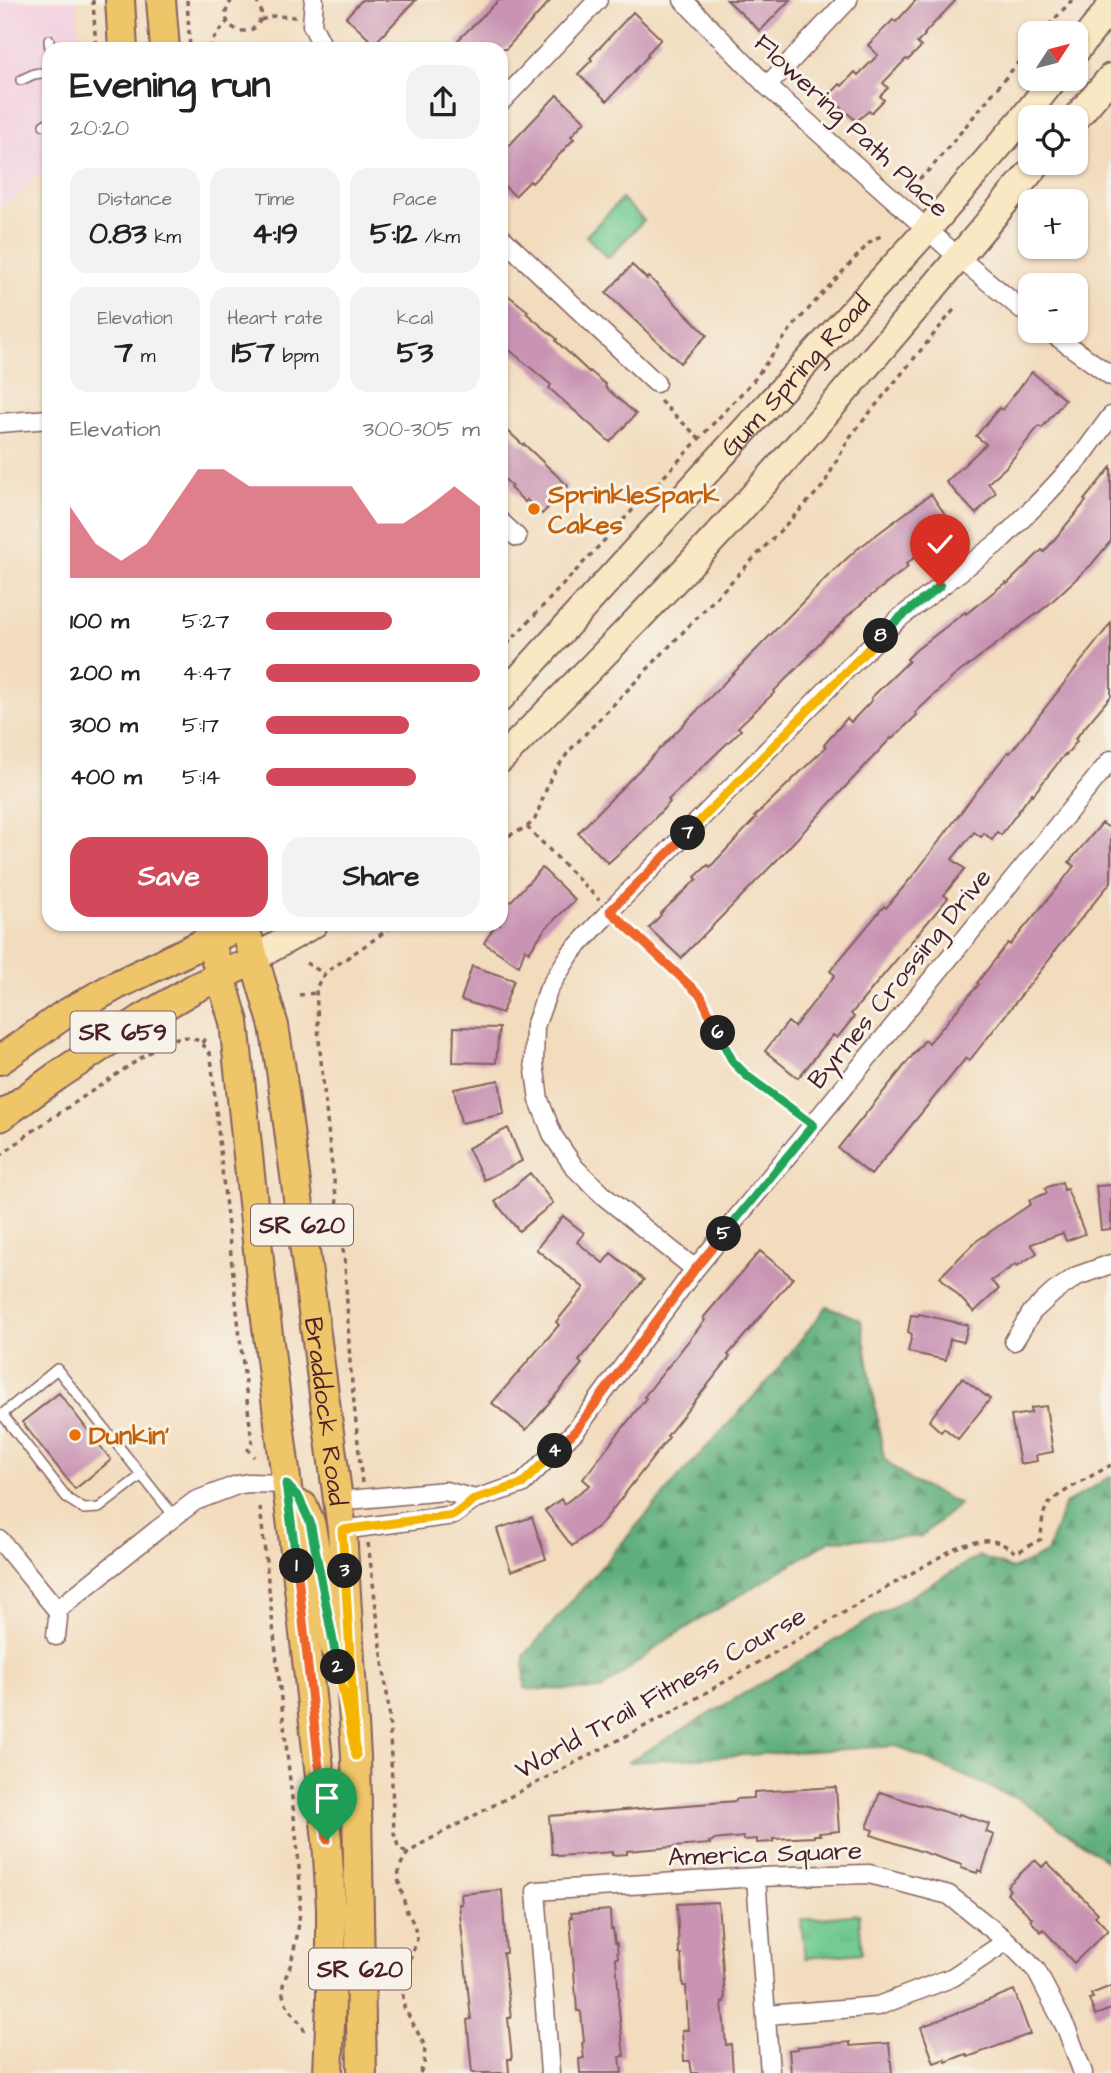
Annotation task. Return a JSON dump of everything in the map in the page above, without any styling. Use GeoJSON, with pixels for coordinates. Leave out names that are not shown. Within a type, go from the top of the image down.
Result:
{"type":"FeatureCollection","features":[{"type":"Feature","properties":{"kind":"main road"},"geometry":{"type":"LineString","coordinates":[[120,0],[122,42]]}},
{"type":"Feature","properties":{"kind":"main road"},"geometry":{"type":"LineString","coordinates":[[161,0],[164,42]]}},
{"type":"Feature","properties":{"kind":"main road"},"geometry":{"type":"LineString","coordinates":[[1088,36],[1111,6]]}},
{"type":"Feature","properties":{"kind":"main road"},"geometry":{"type":"LineString","coordinates":[[1088,106],[1104,89]]}},
{"type":"Feature","properties":{"kind":"main road","name":"Gum Spring Road"},"geometry":{"type":"LineString","coordinates":[[508,690],[927,230],[1044,91]]}},
{"type":"Feature","properties":{"kind":"main road","name":"Gum Spring Road"},"geometry":{"type":"LineString","coordinates":[[508,752],[741,508],[1028,175]]}},
{"type":"Feature","properties":{"kind":"main road","name":"Braddock Road"},"geometry":{"type":"LineString","coordinates":[[245,931],[274,1026],[338,1501],[355,1534],[362,2073]]}},
{"type":"Feature","properties":{"kind":"main road","name":"SR 659"},"geometry":{"type":"LineString","coordinates":[[0,1117],[142,1019],[302,931]]}},
{"type":"Feature","properties":{"kind":"main road","name":"Braddock Road"},"geometry":{"type":"LineString","coordinates":[[209,932],[234,1022],[327,1840],[331,1907],[328,2073]]}},
{"type":"Feature","properties":{"kind":"main road","name":"SR 659"},"geometry":{"type":"LineString","coordinates":[[0,1060],[62,1016],[209,932]]}},
{"type":"Feature","properties":{"kind":"main road"},"geometry":{"type":"LineString","coordinates":[[286,1484],[299,1498],[310,1522],[356,1756]]}},
{"type":"Feature","properties":{"kind":"street"},"geometry":{"type":"LineString","coordinates":[[508,95],[598,0]]}},
{"type":"Feature","properties":{"kind":"street","name":"Flowering Path Place"},"geometry":{"type":"LineString","coordinates":[[683,0],[767,86],[927,230],[1018,306]]}},
{"type":"Feature","properties":{"kind":"street"},"geometry":{"type":"LineString","coordinates":[[767,86],[848,0]]}},
{"type":"Feature","properties":{"kind":"street"},"geometry":{"type":"LineString","coordinates":[[314,9],[312,25],[320,42]]}},
{"type":"Feature","properties":{"kind":"street"},"geometry":{"type":"LineString","coordinates":[[508,244],[656,383]]}},
{"type":"Feature","properties":{"kind":"street"},"geometry":{"type":"LineString","coordinates":[[1066,343],[1111,376]]}},
{"type":"Feature","properties":{"kind":"street"},"geometry":{"type":"LineString","coordinates":[[695,1269],[605,1197],[575,1168],[553,1136],[539,1100],[534,1063],[536,1026],[549,988],[571,953],[610,911],[897,620],[1000,541],[1044,498],[1081,457],[1111,416]]}},
{"type":"Feature","properties":{"kind":"street"},"geometry":{"type":"LineString","coordinates":[[0,423],[42,420]]}},
{"type":"Feature","properties":{"kind":"street"},"geometry":{"type":"LineString","coordinates":[[508,529],[517,537]]}},
{"type":"Feature","properties":{"kind":"street","name":"Byrnes Crossing Drive"},"geometry":{"type":"LineString","coordinates":[[355,1534],[454,1515],[475,1499],[522,1484],[576,1430],[695,1269],[1111,760]]}},
{"type":"Feature","properties":{"kind":"street"},"geometry":{"type":"LineString","coordinates":[[1014,1341],[1032,1312],[1054,1292],[1077,1276],[1111,1264]]}},
{"type":"Feature","properties":{"kind":"street"},"geometry":{"type":"LineString","coordinates":[[57,1610],[195,1501],[237,1485],[286,1484]]}},
{"type":"Feature","properties":{"kind":"street"},"geometry":{"type":"LineString","coordinates":[[338,1501],[445,1491],[475,1499]]}},
{"type":"Feature","properties":{"kind":"street"},"geometry":{"type":"LineString","coordinates":[[0,1540],[57,1610],[55,1636]]}},
{"type":"Feature","properties":{"kind":"street","name":"America Square"},"geometry":{"type":"LineString","coordinates":[[550,2073],[536,1891],[756,1877],[869,1874],[949,1895],[1007,1941],[1036,1970],[1067,2030],[1083,2073]]}},
{"type":"Feature","properties":{"kind":"street"},"geometry":{"type":"LineString","coordinates":[[756,1877],[771,2073]]}},
{"type":"Feature","properties":{"kind":"street"},"geometry":{"type":"LineString","coordinates":[[767,2015],[878,2006],[953,1977],[1007,1941]]}},
{"type":"Feature","properties":{"kind":"lane"},"geometry":{"type":"LineString","coordinates":[[21,80],[42,73]]}},
{"type":"Feature","properties":{"kind":"lane"},"geometry":{"type":"LineString","coordinates":[[142,1475],[99,1508],[84,1510],[68,1499],[1,1415],[57,1369],[142,1475],[174,1516]]}},
{"type":"Feature","properties":{"kind":"path"},"geometry":{"type":"LineString","coordinates":[[93,0],[96,42]]}},
{"type":"Feature","properties":{"kind":"path"},"geometry":{"type":"LineString","coordinates":[[187,0],[190,42]]}},
{"type":"Feature","properties":{"kind":"path"},"geometry":{"type":"LineString","coordinates":[[232,0],[225,14],[227,22],[240,32],[256,27],[261,19],[259,4],[255,0]]}},
{"type":"Feature","properties":{"kind":"path"},"geometry":{"type":"LineString","coordinates":[[1053,21],[1072,0]]}},
{"type":"Feature","properties":{"kind":"path"},"geometry":{"type":"LineString","coordinates":[[261,19],[314,9]]}},
{"type":"Feature","properties":{"kind":"path"},"geometry":{"type":"LineString","coordinates":[[212,42],[227,22]]}},
{"type":"Feature","properties":{"kind":"path"},"geometry":{"type":"LineString","coordinates":[[919,179],[932,167],[1018,63]]}},
{"type":"Feature","properties":{"kind":"path"},"geometry":{"type":"LineString","coordinates":[[508,643],[754,380],[790,330],[821,295],[873,239],[885,235]]}},
{"type":"Feature","properties":{"kind":"path"},"geometry":{"type":"LineString","coordinates":[[508,836],[527,827],[535,819],[551,776],[569,751],[823,486],[849,438],[957,306]]}},
{"type":"Feature","properties":{"kind":"path"},"geometry":{"type":"LineString","coordinates":[[660,401],[700,439]]}},
{"type":"Feature","properties":{"kind":"path"},"geometry":{"type":"LineString","coordinates":[[527,827],[610,911],[701,996],[733,1062],[747,1076],[813,1125]]}},
{"type":"Feature","properties":{"kind":"path"},"geometry":{"type":"LineString","coordinates":[[362,1485],[350,1363],[345,1264],[328,1132],[316,993],[318,983],[325,974],[385,931]]}},
{"type":"Feature","properties":{"kind":"path"},"geometry":{"type":"LineString","coordinates":[[306,963],[325,974]]}},
{"type":"Feature","properties":{"kind":"path"},"geometry":{"type":"LineString","coordinates":[[299,995],[316,993]]}},
{"type":"Feature","properties":{"kind":"path"},"geometry":{"type":"LineString","coordinates":[[202,1043],[207,1035]]}},
{"type":"Feature","properties":{"kind":"path"},"geometry":{"type":"LineString","coordinates":[[0,1156],[160,1045],[183,1037],[202,1043],[211,1056],[225,1185],[229,1252],[252,1443],[248,1450],[254,1457]]}},
{"type":"Feature","properties":{"kind":"path","name":"World Trail Fitness Course"},"geometry":{"type":"LineString","coordinates":[[407,1854],[482,1811],[676,1710],[955,1548],[987,1539],[1006,1545],[1016,1553],[1041,1539],[1048,1505],[1111,1465]]}},
{"type":"Feature","properties":{"kind":"path"},"geometry":{"type":"LineString","coordinates":[[260,1507],[302,1900],[297,1936],[283,1982],[283,1996],[306,2034]]}},
{"type":"Feature","properties":{"kind":"path"},"geometry":{"type":"LineString","coordinates":[[355,1534],[389,1710],[394,1833],[398,1846],[407,1854],[400,1866],[398,1878],[417,1939],[402,1986],[404,2007],[425,2046],[424,2063],[420,2073]]}},
{"type":"Feature","properties":{"kind":"shaded area"},"geometry":{"type":"Polygon","coordinates":[[[0,0],[76,0],[79,42],[42,42],[42,173],[31,180],[15,198],[0,207],[0,0]]]}},
{"type":"Feature","properties":{"kind":"green space"},"geometry":{"type":"Polygon","coordinates":[[[622,199],[644,220],[608,258],[586,236],[622,199]]]}},
{"type":"Feature","properties":{"kind":"green space"},"geometry":{"type":"Polygon","coordinates":[[[827,1306],[861,1320],[884,1459],[911,1481],[960,1504],[920,1537],[831,1540],[668,1639],[601,1690],[525,1689],[524,1656],[680,1476],[770,1379],[827,1306]]]}},
{"type":"Feature","properties":{"kind":"green space"},"geometry":{"type":"Polygon","coordinates":[[[1111,1476],[1111,1864],[1024,1802],[896,1746],[627,1762],[979,1556],[1012,1569],[1047,1553],[1064,1505],[1111,1476]]]}},
{"type":"Feature","properties":{"kind":"green space"},"geometry":{"type":"Polygon","coordinates":[[[859,1914],[862,1953],[805,1958],[801,1920],[859,1914]]]}},
{"type":"Feature","properties":{"kind":"building"},"geometry":{"type":"Polygon","coordinates":[[[362,0],[416,0],[376,42],[372,42],[346,17],[362,0]]]}},
{"type":"Feature","properties":{"kind":"building"},"geometry":{"type":"Polygon","coordinates":[[[499,0],[551,0],[508,47],[508,42],[456,42],[499,0]]]}},
{"type":"Feature","properties":{"kind":"building"},"geometry":{"type":"Polygon","coordinates":[[[727,0],[790,0],[760,31],[727,0]]]}},
{"type":"Feature","properties":{"kind":"building"},"geometry":{"type":"Polygon","coordinates":[[[916,0],[956,0],[917,43],[921,47],[883,83],[888,88],[880,96],[884,100],[871,113],[869,111],[856,121],[829,96],[855,72],[858,75],[878,55],[868,45],[893,20],[896,22],[916,0]]]}},
{"type":"Feature","properties":{"kind":"building"},"geometry":{"type":"Polygon","coordinates":[[[633,12],[661,39],[607,101],[578,74],[633,12]]]}},
{"type":"Feature","properties":{"kind":"building"},"geometry":{"type":"Polygon","coordinates":[[[557,95],[585,121],[571,136],[574,139],[532,183],[530,181],[515,196],[508,189],[508,147],[557,95]]]}},
{"type":"Feature","properties":{"kind":"building"},"geometry":{"type":"Polygon","coordinates":[[[632,265],[647,279],[649,277],[707,335],[680,363],[606,293],[632,265]]]}},
{"type":"Feature","properties":{"kind":"building"},"geometry":{"type":"Polygon","coordinates":[[[508,295],[636,414],[610,442],[549,388],[551,385],[508,349],[508,295]]]}},
{"type":"Feature","properties":{"kind":"building"},"geometry":{"type":"Polygon","coordinates":[[[1032,372],[1065,400],[1042,428],[1039,426],[1006,467],[988,483],[996,492],[976,514],[946,482],[986,444],[976,436],[999,408],[1002,410],[1032,372]]]}},
{"type":"Feature","properties":{"kind":"building"},"geometry":{"type":"Polygon","coordinates":[[[508,431],[568,486],[542,514],[510,488],[512,486],[508,482],[508,431]]]}},
{"type":"Feature","properties":{"kind":"building"},"geometry":{"type":"Polygon","coordinates":[[[1111,467],[1111,541],[1091,565],[1047,606],[953,677],[915,713],[917,715],[891,738],[681,958],[649,928],[660,914],[697,879],[695,877],[708,865],[710,867],[756,818],[754,817],[826,747],[824,745],[847,718],[851,722],[909,661],[907,659],[916,650],[1006,582],[1007,584],[1042,550],[1044,552],[1111,467]]]}},
{"type":"Feature","properties":{"kind":"building"},"geometry":{"type":"Polygon","coordinates":[[[931,494],[955,529],[946,535],[948,538],[933,549],[931,545],[906,564],[908,567],[830,632],[775,692],[738,727],[741,730],[668,800],[670,802],[636,838],[608,863],[578,833],[827,577],[856,550],[931,494]]]}},
{"type":"Feature","properties":{"kind":"building"},"geometry":{"type":"Polygon","coordinates":[[[1111,623],[1111,696],[1001,835],[997,832],[992,840],[984,833],[981,837],[974,832],[952,859],[965,869],[944,895],[948,898],[851,1014],[854,1017],[837,1038],[833,1035],[798,1078],[765,1051],[788,1022],[794,1027],[835,975],[830,971],[916,872],[1111,623]]]}},
{"type":"Feature","properties":{"kind":"building"},"geometry":{"type":"Polygon","coordinates":[[[1102,823],[1111,829],[1111,882],[969,1061],[966,1058],[871,1175],[838,1148],[925,1040],[929,1043],[979,984],[977,983],[1008,943],[1010,945],[1057,888],[1074,866],[1069,862],[1102,823]]]}},
{"type":"Feature","properties":{"kind":"building"},"geometry":{"type":"Polygon","coordinates":[[[542,868],[575,900],[545,929],[529,952],[525,949],[519,966],[484,943],[492,931],[508,931],[510,902],[542,868]]]}},
{"type":"Feature","properties":{"kind":"building"},"geometry":{"type":"Polygon","coordinates":[[[472,966],[514,980],[502,1013],[461,1000],[472,966]]]}},
{"type":"Feature","properties":{"kind":"building"},"geometry":{"type":"Polygon","coordinates":[[[454,1027],[499,1028],[496,1063],[453,1062],[454,1027]]]}},
{"type":"Feature","properties":{"kind":"building"},"geometry":{"type":"Polygon","coordinates":[[[499,1080],[504,1114],[461,1123],[454,1089],[499,1080]]]}},
{"type":"Feature","properties":{"kind":"building"},"geometry":{"type":"Polygon","coordinates":[[[508,1128],[522,1161],[484,1180],[468,1148],[508,1128]]]}},
{"type":"Feature","properties":{"kind":"building"},"geometry":{"type":"Polygon","coordinates":[[[530,1173],[553,1203],[519,1231],[495,1202],[530,1173]]]}},
{"type":"Feature","properties":{"kind":"building"},"geometry":{"type":"Polygon","coordinates":[[[1062,1182],[1085,1234],[1066,1241],[1063,1233],[1031,1244],[1037,1253],[991,1281],[999,1289],[974,1312],[940,1277],[975,1242],[1031,1204],[1029,1200],[1047,1193],[1045,1188],[1062,1182]]]}},
{"type":"Feature","properties":{"kind":"building"},"geometry":{"type":"Polygon","coordinates":[[[1111,1185],[1111,1229],[1101,1230],[1096,1186],[1111,1185]]]}},
{"type":"Feature","properties":{"kind":"building"},"geometry":{"type":"Polygon","coordinates":[[[563,1216],[584,1233],[577,1242],[603,1263],[611,1253],[644,1280],[579,1361],[582,1364],[526,1430],[492,1403],[559,1325],[556,1322],[584,1288],[536,1249],[563,1216]]]}},
{"type":"Feature","properties":{"kind":"building"},"geometry":{"type":"Polygon","coordinates":[[[760,1251],[793,1278],[728,1355],[730,1357],[602,1523],[572,1546],[545,1511],[561,1499],[564,1504],[590,1485],[583,1479],[705,1320],[703,1318],[760,1251]]]}},
{"type":"Feature","properties":{"kind":"building"},"geometry":{"type":"Polygon","coordinates":[[[919,1314],[968,1325],[964,1342],[950,1339],[946,1360],[908,1352],[912,1334],[908,1332],[911,1315],[919,1314]]]}},
{"type":"Feature","properties":{"kind":"building"},"geometry":{"type":"Polygon","coordinates":[[[962,1378],[990,1399],[958,1439],[944,1428],[941,1432],[929,1421],[962,1378]]]}},
{"type":"Feature","properties":{"kind":"building"},"geometry":{"type":"Polygon","coordinates":[[[59,1393],[111,1460],[75,1489],[22,1422],[59,1393]]]}},
{"type":"Feature","properties":{"kind":"building"},"geometry":{"type":"Polygon","coordinates":[[[1046,1406],[1053,1452],[1036,1455],[1037,1461],[1020,1464],[1011,1416],[1031,1413],[1031,1408],[1046,1406]]]}},
{"type":"Feature","properties":{"kind":"building"},"geometry":{"type":"Polygon","coordinates":[[[532,1517],[546,1559],[511,1571],[497,1529],[532,1517]]]}},
{"type":"Feature","properties":{"kind":"building"},"geometry":{"type":"Polygon","coordinates":[[[836,1787],[839,1831],[819,1833],[820,1835],[814,1837],[773,1839],[773,1842],[757,1843],[757,1839],[743,1840],[743,1837],[713,1840],[710,1844],[627,1851],[627,1854],[612,1855],[612,1852],[558,1856],[552,1854],[549,1816],[736,1801],[754,1798],[754,1792],[836,1787]]]}},
{"type":"Feature","properties":{"kind":"building"},"geometry":{"type":"Polygon","coordinates":[[[880,1792],[989,1824],[986,1832],[994,1835],[982,1872],[961,1868],[962,1865],[871,1835],[873,1830],[867,1828],[880,1792]]]}},
{"type":"Feature","properties":{"kind":"building"},"geometry":{"type":"Polygon","coordinates":[[[1035,1860],[1042,1867],[1047,1862],[1098,1913],[1095,1916],[1108,1930],[1074,1963],[1043,1929],[1041,1932],[1030,1920],[1032,1918],[1007,1893],[1010,1890],[1007,1886],[1035,1860]]]}},
{"type":"Feature","properties":{"kind":"building"},"geometry":{"type":"Polygon","coordinates":[[[502,1890],[506,1953],[503,1953],[511,2018],[508,2018],[512,2059],[508,2059],[509,2073],[472,2073],[467,2020],[471,2019],[459,1904],[462,1904],[461,1894],[502,1890]]]}},
{"type":"Feature","properties":{"kind":"building"},"geometry":{"type":"Polygon","coordinates":[[[718,1902],[725,1998],[722,2002],[726,2045],[731,2044],[733,2073],[692,2073],[690,2061],[684,2061],[682,2030],[688,2030],[686,1986],[683,1986],[679,1954],[677,1904],[718,1902]]]}},
{"type":"Feature","properties":{"kind":"building"},"geometry":{"type":"Polygon","coordinates":[[[610,1910],[611,1929],[617,1943],[618,2001],[624,2056],[620,2057],[622,2073],[580,2073],[579,2059],[584,2058],[584,2042],[581,2013],[577,2011],[570,1917],[571,1913],[610,1910]]]}},
{"type":"Feature","properties":{"kind":"building"},"geometry":{"type":"Polygon","coordinates":[[[1111,1986],[1111,2009],[1095,2015],[1089,1999],[1093,1998],[1091,1994],[1111,1986]]]}},
{"type":"Feature","properties":{"kind":"building"},"geometry":{"type":"Polygon","coordinates":[[[1014,1990],[1030,2034],[968,2057],[966,2054],[946,2062],[945,2059],[934,2063],[921,2027],[1014,1990]]]}},
{"type":"Feature","properties":{"kind":"building"},"geometry":{"type":"Polygon","coordinates":[[[850,2042],[850,2046],[889,2043],[892,2073],[791,2073],[789,2050],[850,2042]]]}},
{"type":"Feature","properties":{"kind":"place","name":"SprinkleSpark Cakes"},"geometry":{"type":"Point","coordinates":[534,509]}},
{"type":"Feature","properties":{"kind":"place","name":"Dunkin'"},"geometry":{"type":"Point","coordinates":[75,1435]}},
{"type":"Feature","properties":{"kind":"route"},"geometry":{"type":"LineString","coordinates":[[327,1840],[286,1484],[299,1498],[310,1522],[356,1756],[342,1530],[454,1515],[475,1499],[522,1484],[576,1430],[695,1269],[813,1125],[747,1076],[733,1062],[701,996],[610,911],[847,669],[897,620],[940,586]]}}]}
